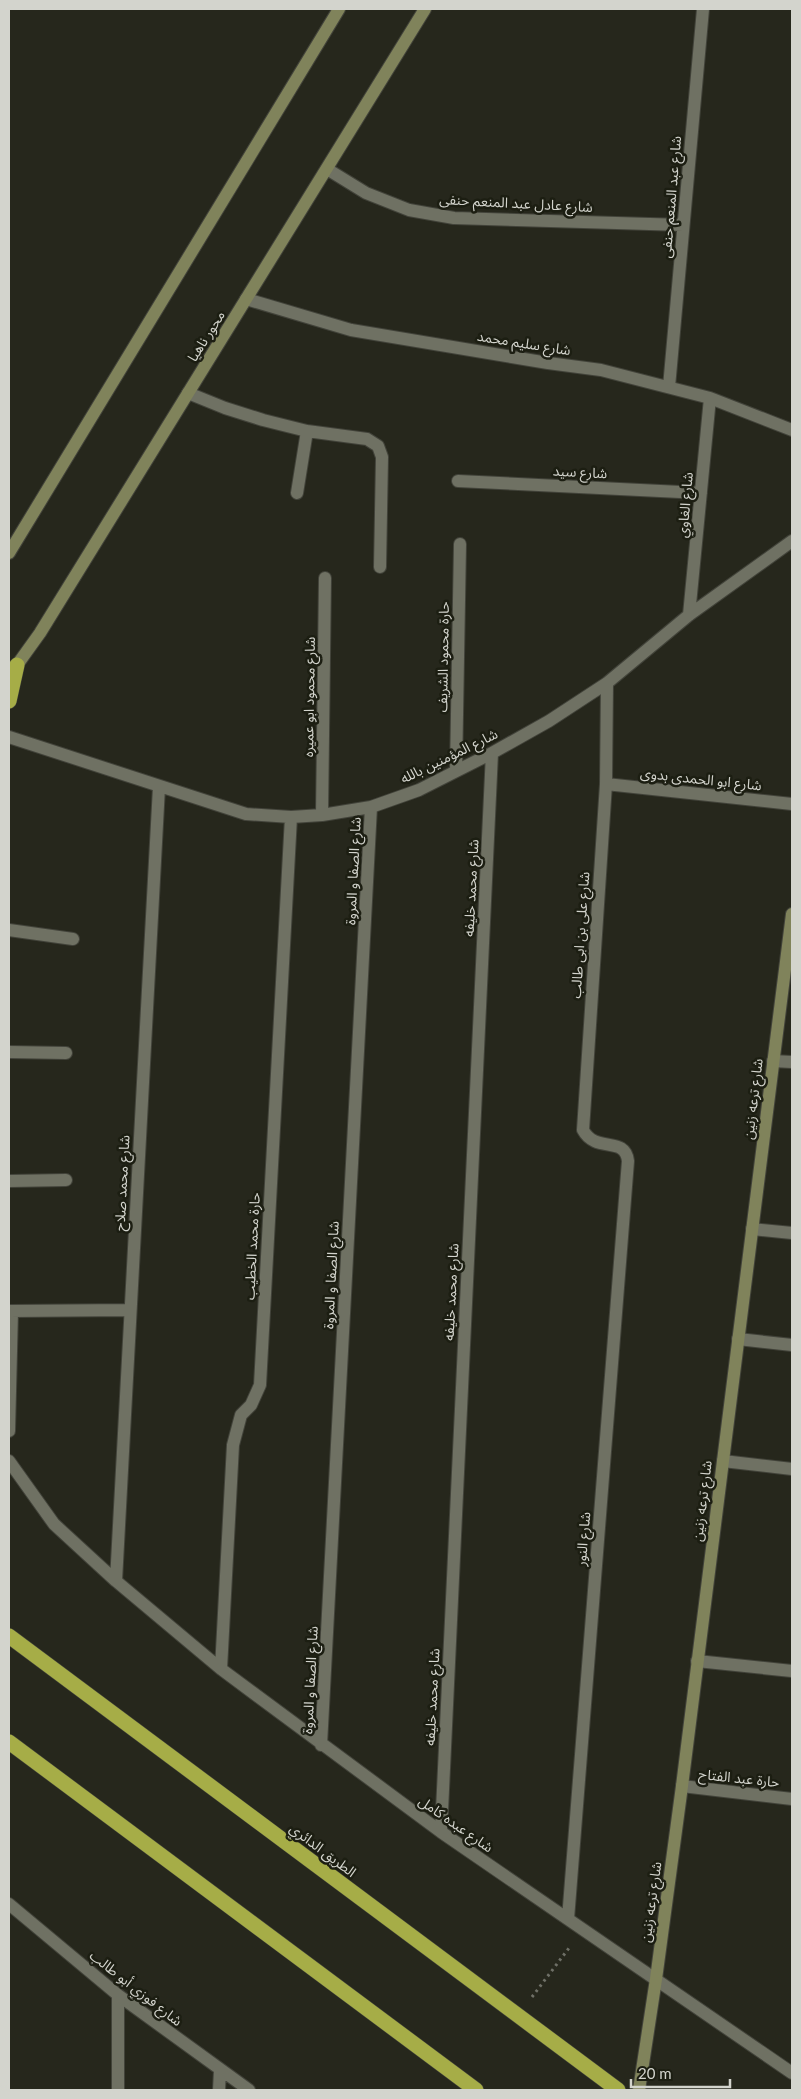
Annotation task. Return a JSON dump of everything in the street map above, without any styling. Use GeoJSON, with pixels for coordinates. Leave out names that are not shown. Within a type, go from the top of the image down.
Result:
{"type":"FeatureCollection","features":[{"type":"Feature","properties":{"kind":"highway"},"geometry":{"type":"LineString","coordinates":[[9,701],[13,670]]}},
{"type":"Feature","properties":{"kind":"highway","name":"الطريق الدائري"},"geometry":{"type":"LineString","coordinates":[[9,1636],[618,2090]]}},
{"type":"Feature","properties":{"kind":"highway"},"geometry":{"type":"LineString","coordinates":[[9,1742],[476,2090]]}},
{"type":"Feature","properties":{"kind":"main road"},"geometry":{"type":"LineString","coordinates":[[9,553],[339,9]]}},
{"type":"Feature","properties":{"kind":"main road","name":"محور ناهيا"},"geometry":{"type":"LineString","coordinates":[[13,670],[40,633],[426,9]]}},
{"type":"Feature","properties":{"kind":"main road","name":"شارع ترعه زنين"},"geometry":{"type":"LineString","coordinates":[[639,2090],[682,1786],[773,1061],[788,981],[792,914]]}},
{"type":"Feature","properties":{"kind":"street","name":"شارع عبد المنعم حنفى"},"geometry":{"type":"LineString","coordinates":[[669,387],[704,9]]}},
{"type":"Feature","properties":{"kind":"street","name":"شارع عادل عبد المنعم حنفى"},"geometry":{"type":"LineString","coordinates":[[327,169],[366,193],[409,210],[454,218],[683,225]]}},
{"type":"Feature","properties":{"kind":"street","name":"شارع سليم محمد"},"geometry":{"type":"LineString","coordinates":[[246,299],[351,330],[601,370],[710,398],[792,430]]}},
{"type":"Feature","properties":{"kind":"street"},"geometry":{"type":"LineString","coordinates":[[188,392],[225,408],[263,420],[307,431],[367,439],[378,446],[382,457],[380,567]]}},
{"type":"Feature","properties":{"kind":"street","name":"شارع الغاوي"},"geometry":{"type":"LineString","coordinates":[[689,615],[710,398]]}},
{"type":"Feature","properties":{"kind":"street"},"geometry":{"type":"LineString","coordinates":[[297,493],[307,431]]}},
{"type":"Feature","properties":{"kind":"street","name":"شارع سيد"},"geometry":{"type":"LineString","coordinates":[[458,482],[701,493]]}},
{"type":"Feature","properties":{"kind":"street","name":"شارع المؤمنين بالله"},"geometry":{"type":"LineString","coordinates":[[9,737],[246,814],[291,817],[322,815],[371,807],[419,790],[549,722],[607,683],[689,615],[792,541]]}},
{"type":"Feature","properties":{"kind":"street","name":"حارة محمود الشريف"},"geometry":{"type":"LineString","coordinates":[[456,771],[460,544]]}},
{"type":"Feature","properties":{"kind":"street","name":"شارع محمود ابو عميره"},"geometry":{"type":"LineString","coordinates":[[322,815],[326,578]]}},
{"type":"Feature","properties":{"kind":"street","name":"شارع على بن ابى طالب"},"geometry":{"type":"LineString","coordinates":[[607,683],[606,784],[583,1130],[590,1140],[596,1143],[620,1147],[627,1155],[628,1161]]}},
{"type":"Feature","properties":{"kind":"street","name":"شارع محمد خليفه"},"geometry":{"type":"LineString","coordinates":[[441,1832],[492,753]]}},
{"type":"Feature","properties":{"kind":"street","name":"شارع ابو الحمدى بدوى"},"geometry":{"type":"LineString","coordinates":[[606,784],[792,804]]}},
{"type":"Feature","properties":{"kind":"street","name":"شارع محمد صلاح"},"geometry":{"type":"LineString","coordinates":[[116,1580],[159,787]]}},
{"type":"Feature","properties":{"kind":"street","name":"شارع الصفا و المروة"},"geometry":{"type":"LineString","coordinates":[[322,1745],[371,807]]}},
{"type":"Feature","properties":{"kind":"street","name":"حارة محمد الخطيب"},"geometry":{"type":"LineString","coordinates":[[220,1669],[233,1445],[241,1415],[251,1405],[260,1385],[291,817]]}},
{"type":"Feature","properties":{"kind":"street"},"geometry":{"type":"LineString","coordinates":[[9,930],[73,938]]}},
{"type":"Feature","properties":{"kind":"street"},"geometry":{"type":"LineString","coordinates":[[9,1052],[66,1053]]}},
{"type":"Feature","properties":{"kind":"street"},"geometry":{"type":"LineString","coordinates":[[773,1061],[792,1062]]}},
{"type":"Feature","properties":{"kind":"street","name":"شارع النور"},"geometry":{"type":"LineString","coordinates":[[568,1919],[628,1161]]}},
{"type":"Feature","properties":{"kind":"street"},"geometry":{"type":"LineString","coordinates":[[9,1181],[66,1180]]}},
{"type":"Feature","properties":{"kind":"street"},"geometry":{"type":"LineString","coordinates":[[752,1229],[792,1233]]}},
{"type":"Feature","properties":{"kind":"street"},"geometry":{"type":"LineString","coordinates":[[9,1431],[10,1311],[130,1310]]}},
{"type":"Feature","properties":{"kind":"street"},"geometry":{"type":"LineString","coordinates":[[738,1339],[792,1345]]}},
{"type":"Feature","properties":{"kind":"street","name":"شارع عبده كامل"},"geometry":{"type":"LineString","coordinates":[[9,1461],[54,1524],[220,1669],[441,1832],[792,2073]]}},
{"type":"Feature","properties":{"kind":"street"},"geometry":{"type":"LineString","coordinates":[[723,1461],[792,1469]]}},
{"type":"Feature","properties":{"kind":"street"},"geometry":{"type":"LineString","coordinates":[[697,1662],[792,1671]]}},
{"type":"Feature","properties":{"kind":"street","name":"حارة عبد الفتاح"},"geometry":{"type":"LineString","coordinates":[[682,1786],[792,1799]]}},
{"type":"Feature","properties":{"kind":"street","name":"شارع فوزي أبو طالب"},"geometry":{"type":"LineString","coordinates":[[9,1904],[118,1995],[249,2090]]}},
{"type":"Feature","properties":{"kind":"street"},"geometry":{"type":"LineString","coordinates":[[118,1995],[118,2090]]}},
{"type":"Feature","properties":{"kind":"street"},"geometry":{"type":"LineString","coordinates":[[219,2090],[220,2070]]}},
{"type":"Feature","properties":{"kind":"path"},"geometry":{"type":"LineString","coordinates":[[518,2016],[558,1963]]}}]}
